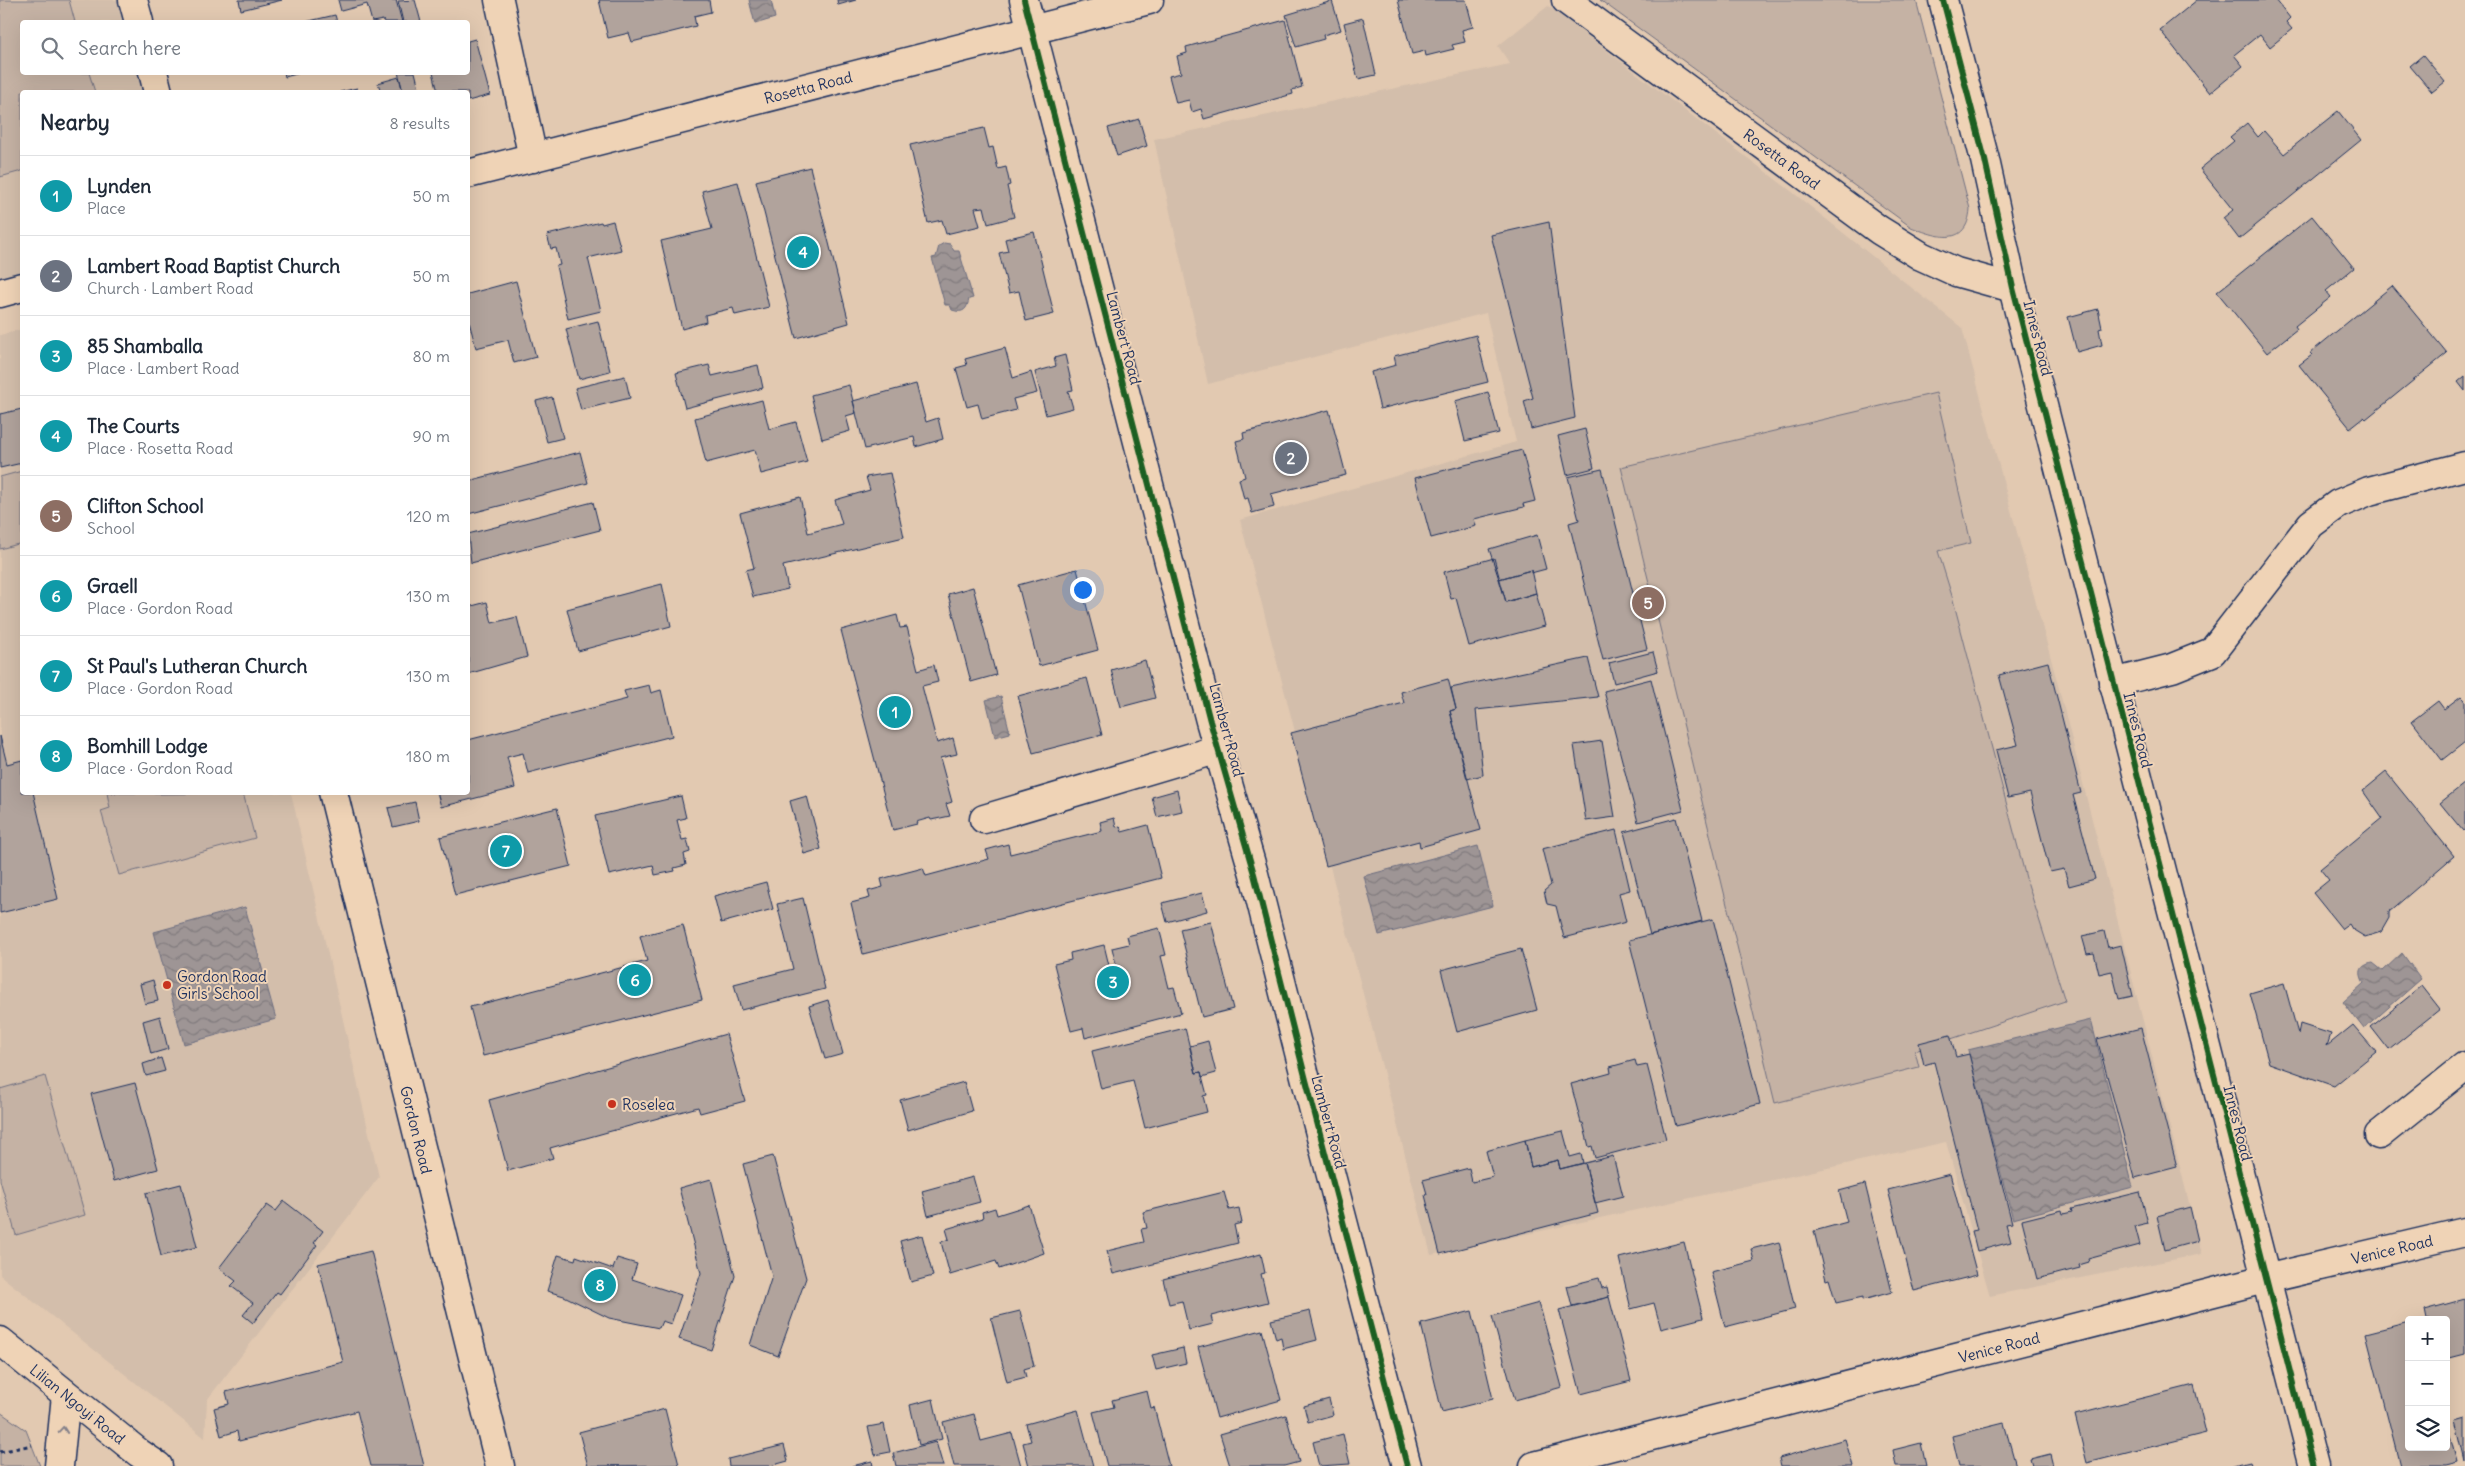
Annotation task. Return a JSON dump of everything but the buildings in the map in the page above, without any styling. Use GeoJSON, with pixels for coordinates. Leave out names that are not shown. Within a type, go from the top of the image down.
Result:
{"type":"FeatureCollection","features":[{"type":"Feature","properties":{"kind":"street"},"geometry":{"type":"LineString","coordinates":[[133,0],[138,20]]}},
{"type":"Feature","properties":{"kind":"street"},"geometry":{"type":"LineString","coordinates":[[499,0],[533,158]]}},
{"type":"Feature","properties":{"kind":"street","name":"Lambert Road"},"geometry":{"type":"LineString","coordinates":[[1024,0],[1408,1466]]}},
{"type":"Feature","properties":{"kind":"street","name":"Rosetta Road"},"geometry":{"type":"LineString","coordinates":[[470,174],[1149,0]]}},
{"type":"Feature","properties":{"kind":"street","name":"Rosetta Road"},"geometry":{"type":"LineString","coordinates":[[1566,0],[1879,230],[1921,256],[1948,268],[2013,288]]}},
{"type":"Feature","properties":{"kind":"street","name":"Innes Road"},"geometry":{"type":"LineString","coordinates":[[1943,0],[1985,160],[2013,288],[2314,1466]]}},
{"type":"Feature","properties":{"kind":"street"},"geometry":{"type":"LineString","coordinates":[[154,75],[158,90]]}},
{"type":"Feature","properties":{"kind":"street"},"geometry":{"type":"LineString","coordinates":[[0,293],[20,288]]}},
{"type":"Feature","properties":{"kind":"street"},"geometry":{"type":"LineString","coordinates":[[2113,683],[2172,668],[2212,652],[2311,524],[2338,504],[2369,492],[2465,466]]}},
{"type":"Feature","properties":{"kind":"street"},"geometry":{"type":"LineString","coordinates":[[984,819],[1219,749]]}},
{"type":"Feature","properties":{"kind":"street","name":"Gordon Road"},"geometry":{"type":"LineString","coordinates":[[334,795],[500,1466]]}},
{"type":"Feature","properties":{"kind":"street"},"geometry":{"type":"LineString","coordinates":[[2379,1135],[2465,1066]]}},
{"type":"Feature","properties":{"kind":"street","name":"Venice Road"},"geometry":{"type":"LineString","coordinates":[[1534,1466],[2265,1279],[2465,1232]]}},
{"type":"Feature","properties":{"kind":"street","name":"Lilian Ngoyi Road"},"geometry":{"type":"LineString","coordinates":[[0,1341],[66,1395],[139,1462]]}},
{"type":"Feature","properties":{"kind":"street"},"geometry":{"type":"LineString","coordinates":[[59,1466],[66,1395]]}},
{"type":"Feature","properties":{"kind":"shaded area"},"geometry":{"type":"Polygon","coordinates":[[[0,0],[133,0],[138,20],[20,20],[20,75],[154,75],[157,90],[20,90],[20,288],[0,293],[0,0]]]}},
{"type":"Feature","properties":{"kind":"shaded area"},"geometry":{"type":"Polygon","coordinates":[[[0,0],[69,0],[74,20],[20,20],[20,75],[90,75],[94,90],[20,90],[20,172],[0,177],[0,0]]]}},
{"type":"Feature","properties":{"kind":"shaded area"},"geometry":{"type":"Polygon","coordinates":[[[1600,0],[1916,0],[1970,209],[1968,221],[1963,230],[1957,234],[1940,236],[1911,227],[1600,0]]]}},
{"type":"Feature","properties":{"kind":"shaded area"},"geometry":{"type":"Polygon","coordinates":[[[1548,6],[1791,191],[1962,328],[2058,685],[2202,1254],[1990,1296],[1946,1142],[1431,1255],[1240,520],[1516,442],[1486,313],[1208,384],[1154,139],[1510,64],[1498,46],[1548,6]]]}},
{"type":"Feature","properties":{"kind":"shaded area","name":"Gordon Road Girls' School"},"geometry":{"type":"Polygon","coordinates":[[[20,330],[20,795],[291,795],[379,1177],[207,1400],[205,1438],[0,1275],[0,335],[20,330]]]}},
{"type":"Feature","properties":{"kind":"shaded area"},"geometry":{"type":"Polygon","coordinates":[[[1936,393],[1971,543],[1938,551],[1952,596],[2026,878],[2065,1001],[1915,1051],[1919,1067],[1775,1103],[1621,467],[1936,393]]]}},
{"type":"Feature","properties":{"kind":"shaded area"},"geometry":{"type":"Polygon","coordinates":[[[20,472],[20,544],[0,549],[0,477],[20,472]]]}},
{"type":"Feature","properties":{"kind":"shaded area"},"geometry":{"type":"Polygon","coordinates":[[[107,795],[244,795],[255,838],[119,875],[101,811],[110,808],[107,795]]]}},
{"type":"Feature","properties":{"kind":"shaded area"},"geometry":{"type":"Polygon","coordinates":[[[45,1076],[85,1215],[16,1235],[0,1180],[0,1089],[45,1076]]]}},
{"type":"Feature","properties":{"kind":"shaded area"},"geometry":{"type":"Polygon","coordinates":[[[0,1412],[26,1430],[40,1466],[0,1466],[0,1412]]]}},
{"type":"Feature","properties":{"kind":"water"},"geometry":{"type":"Polygon","coordinates":[[[749,0],[771,0],[775,18],[755,24],[749,0]]]}},
{"type":"Feature","properties":{"kind":"water"},"geometry":{"type":"Polygon","coordinates":[[[944,243],[950,244],[954,251],[959,251],[973,298],[969,299],[966,308],[962,311],[952,310],[950,305],[945,305],[932,258],[936,257],[939,246],[944,243]]]}},
{"type":"Feature","properties":{"kind":"water"},"geometry":{"type":"Polygon","coordinates":[[[1001,696],[1010,733],[995,737],[986,700],[1001,696]]]}},
{"type":"Feature","properties":{"kind":"water"},"geometry":{"type":"Polygon","coordinates":[[[1478,846],[1493,906],[1379,935],[1364,876],[1478,846]]]}},
{"type":"Feature","properties":{"kind":"water"},"geometry":{"type":"Polygon","coordinates":[[[245,907],[276,1019],[184,1044],[154,932],[245,907]]]}},
{"type":"Feature","properties":{"kind":"water"},"geometry":{"type":"Polygon","coordinates":[[[2402,953],[2421,979],[2364,1029],[2343,1002],[2364,983],[2361,970],[2365,965],[2373,963],[2383,971],[2402,953]]]}},
{"type":"Feature","properties":{"kind":"water"},"geometry":{"type":"Polygon","coordinates":[[[2091,1020],[2133,1187],[2013,1219],[1968,1050],[2091,1020]]]}},
{"type":"Feature","properties":{"kind":"cycle path"},"geometry":{"type":"LineString","coordinates":[[1024,0],[1210,721],[1254,874],[1407,1466]]}},
{"type":"Feature","properties":{"kind":"cycle path"},"geometry":{"type":"LineString","coordinates":[[1943,0],[1985,160],[2013,288],[2314,1466]]}},
{"type":"Feature","properties":{"kind":"place","name":"The Courts"},"geometry":{"type":"Point","coordinates":[803,252]}},
{"type":"Feature","properties":{"kind":"place","name":"Lambert Road Baptist Church"},"geometry":{"type":"Point","coordinates":[1291,458]}},
{"type":"Feature","properties":{"kind":"place","name":"Clifton School"},"geometry":{"type":"Point","coordinates":[1648,603]}},
{"type":"Feature","properties":{"kind":"place","name":"Lynden"},"geometry":{"type":"Point","coordinates":[895,712]}},
{"type":"Feature","properties":{"kind":"place","name":"St Paul's Lutheran Church"},"geometry":{"type":"Point","coordinates":[506,851]}},
{"type":"Feature","properties":{"kind":"place","name":"Graell"},"geometry":{"type":"Point","coordinates":[635,980]}},
{"type":"Feature","properties":{"kind":"place","name":"85 Shamballa"},"geometry":{"type":"Point","coordinates":[1113,982]}},
{"type":"Feature","properties":{"kind":"place","name":"Gordon Road Girls' School"},"geometry":{"type":"Point","coordinates":[167,985]}},
{"type":"Feature","properties":{"kind":"place","name":"Roselea"},"geometry":{"type":"Point","coordinates":[612,1104]}},
{"type":"Feature","properties":{"kind":"place","name":"Bomhill Lodge"},"geometry":{"type":"Point","coordinates":[600,1285]}}]}
